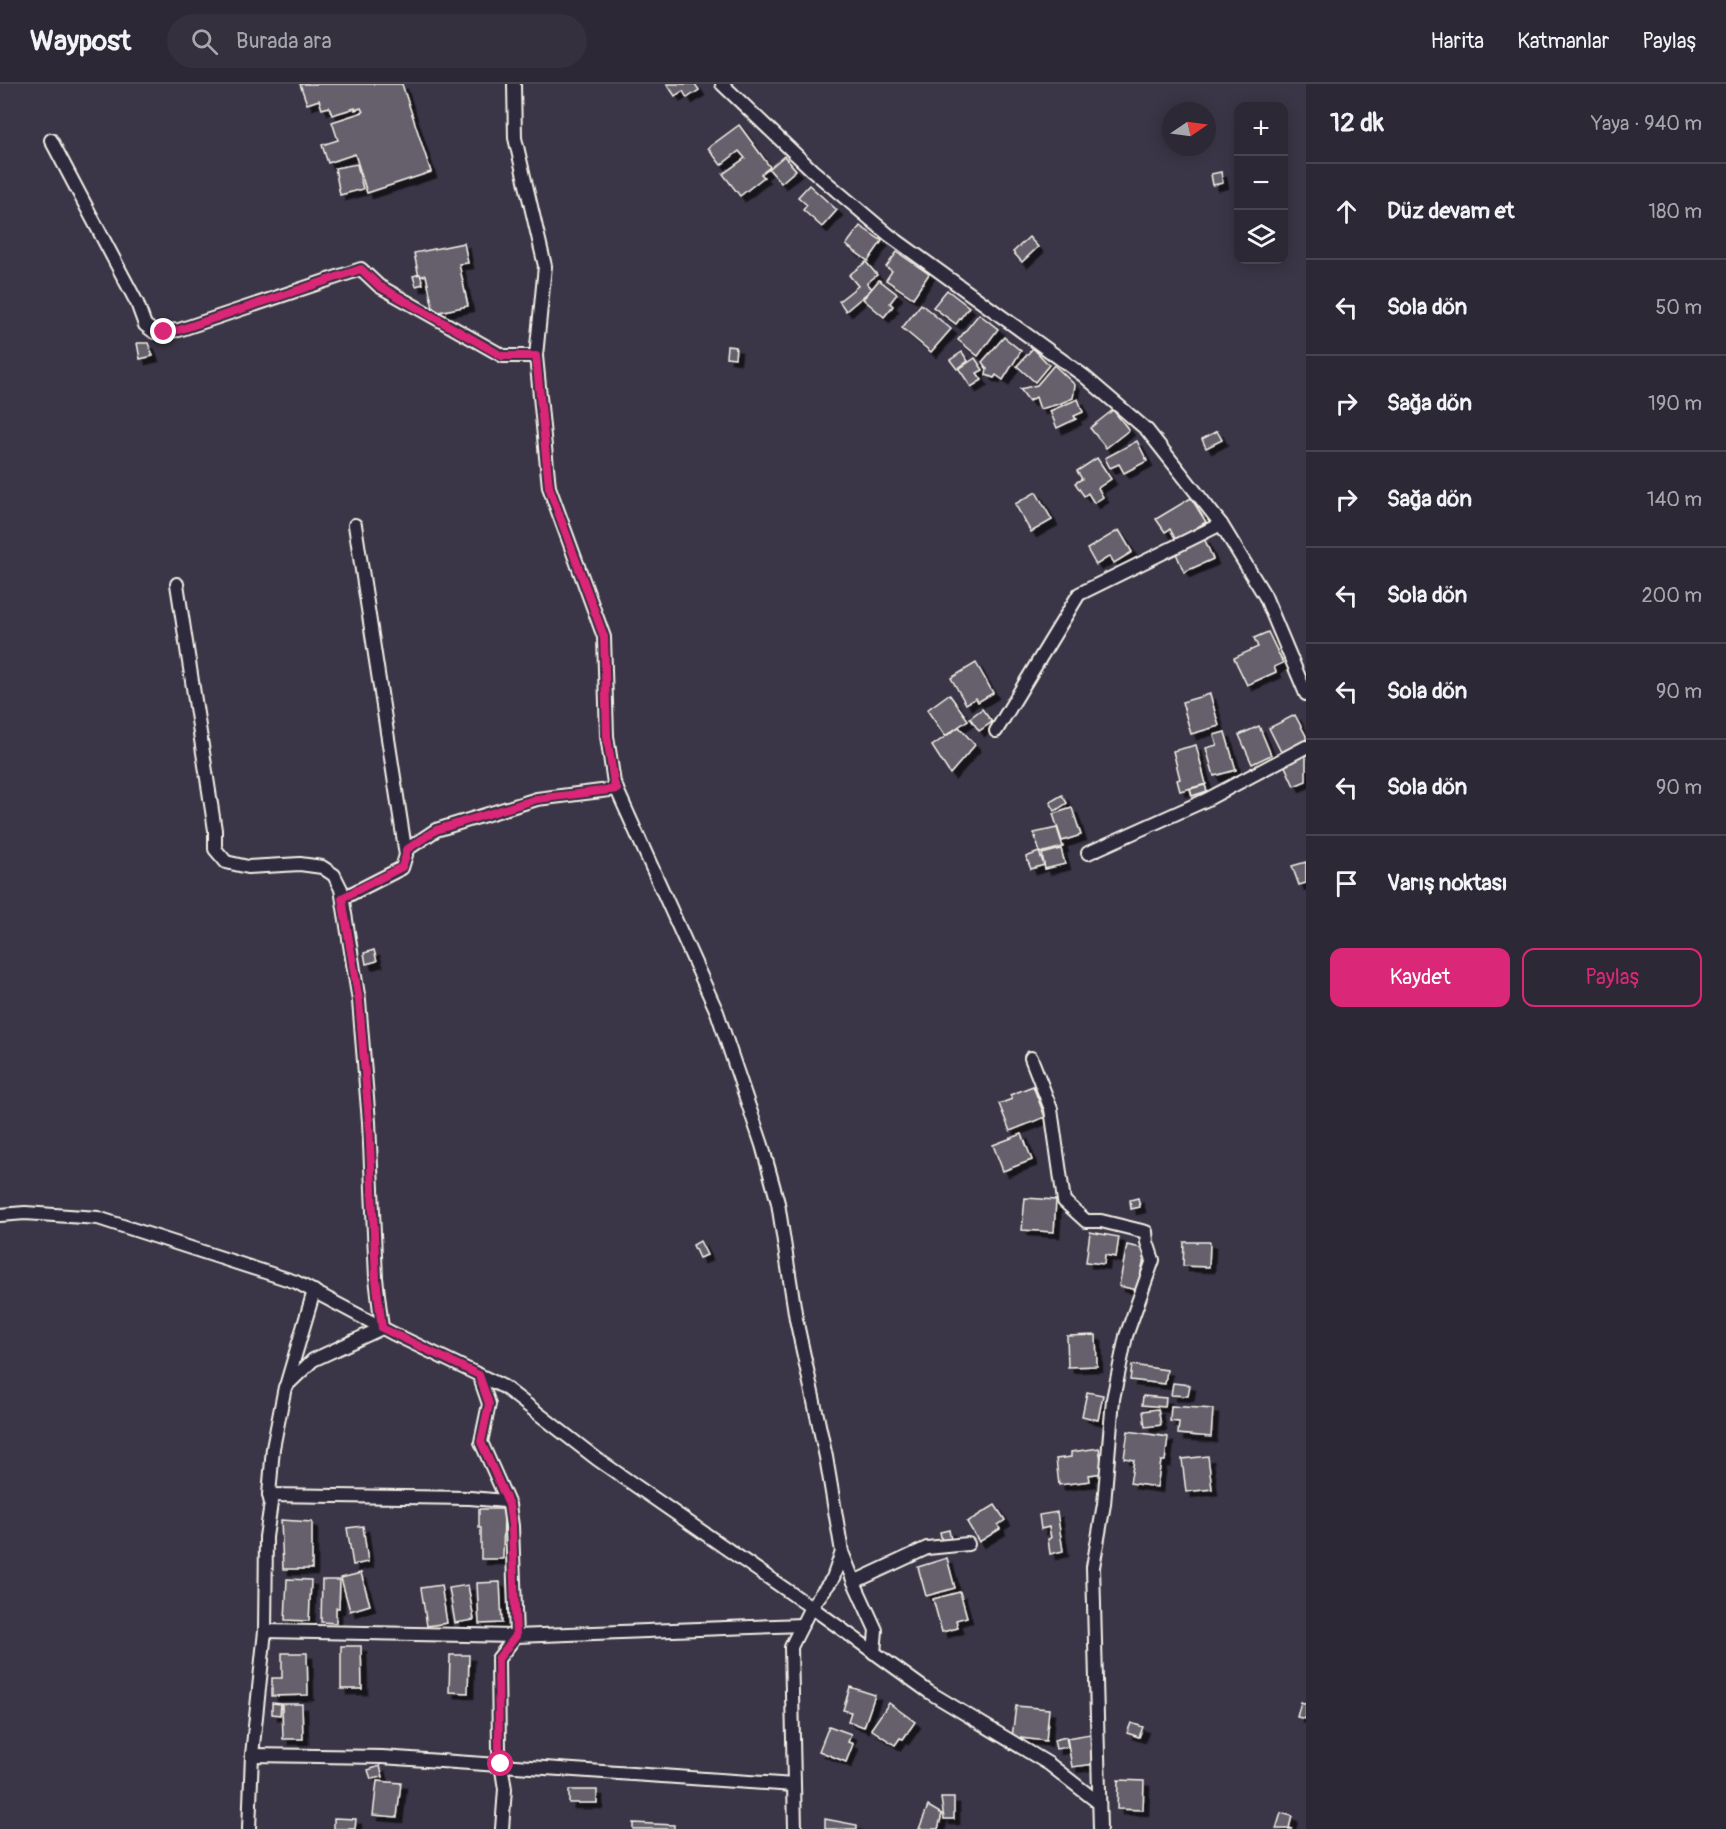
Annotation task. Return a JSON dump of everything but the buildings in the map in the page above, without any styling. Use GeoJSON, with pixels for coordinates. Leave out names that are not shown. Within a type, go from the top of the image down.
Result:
{"type":"FeatureCollection","features":[{"type":"Feature","properties":{"kind":"street"},"geometry":{"type":"LineString","coordinates":[[514,84],[515,138],[545,266],[536,356],[549,487],[604,637],[607,736],[614,783],[717,1012],[762,1145],[778,1203],[796,1319],[826,1457],[842,1552],[876,1630],[874,1653]]}},
{"type":"Feature","properties":{"kind":"street"},"geometry":{"type":"LineString","coordinates":[[722,84],[812,170],[889,235],[1084,376],[1147,430],[1221,524],[1265,596],[1306,694]]}},
{"type":"Feature","properties":{"kind":"street"},"geometry":{"type":"LineString","coordinates":[[51,140],[137,303],[145,325],[154,332],[179,330],[361,269],[379,286],[502,356],[536,356]]}},
{"type":"Feature","properties":{"kind":"street"},"geometry":{"type":"LineString","coordinates":[[996,730],[1078,594],[1221,524]]}},
{"type":"Feature","properties":{"kind":"street"},"geometry":{"type":"LineString","coordinates":[[342,898],[402,867],[406,855],[356,525]]}},
{"type":"Feature","properties":{"kind":"street"},"geometry":{"type":"LineString","coordinates":[[177,584],[215,830],[215,849],[226,861],[248,867],[300,864],[322,867],[334,875],[341,889],[359,1001],[369,1122],[376,1278],[382,1328]]}},
{"type":"Feature","properties":{"kind":"street"},"geometry":{"type":"LineString","coordinates":[[1088,853],[1206,800],[1306,747]]}},
{"type":"Feature","properties":{"kind":"street"},"geometry":{"type":"LineString","coordinates":[[406,850],[436,830],[528,801],[617,789]]}},
{"type":"Feature","properties":{"kind":"street"},"geometry":{"type":"LineString","coordinates":[[1031,1058],[1051,1109],[1064,1201],[1086,1221],[1101,1221],[1146,1232],[1154,1260],[1126,1336],[1113,1399],[1104,1504],[1093,1567],[1100,1829]]}},
{"type":"Feature","properties":{"kind":"street"},"geometry":{"type":"LineString","coordinates":[[0,1215],[25,1213],[98,1218],[296,1282],[382,1328],[504,1387],[597,1459],[811,1607],[928,1692],[1049,1764],[1099,1803]]}},
{"type":"Feature","properties":{"kind":"street"},"geometry":{"type":"LineString","coordinates":[[249,1829],[252,1755],[265,1631],[266,1537],[271,1503],[269,1496],[273,1448],[285,1387],[314,1291]]}},
{"type":"Feature","properties":{"kind":"street"},"geometry":{"type":"LineString","coordinates":[[285,1387],[313,1360],[382,1328]]}},
{"type":"Feature","properties":{"kind":"street"},"geometry":{"type":"LineString","coordinates":[[479,1375],[489,1404],[481,1442],[509,1505],[512,1537],[516,1636],[498,1659],[499,1751],[505,1789],[502,1829]]}},
{"type":"Feature","properties":{"kind":"street"},"geometry":{"type":"LineString","coordinates":[[269,1496],[470,1498],[505,1501],[509,1505]]}},
{"type":"Feature","properties":{"kind":"street"},"geometry":{"type":"LineString","coordinates":[[854,1582],[927,1548],[968,1544]]}},
{"type":"Feature","properties":{"kind":"street"},"geometry":{"type":"LineString","coordinates":[[795,1829],[791,1647],[811,1607],[833,1578],[842,1552]]}},
{"type":"Feature","properties":{"kind":"street"},"geometry":{"type":"LineString","coordinates":[[265,1631],[516,1636],[802,1624]]}},
{"type":"Feature","properties":{"kind":"street"},"geometry":{"type":"LineString","coordinates":[[252,1755],[382,1757],[794,1785]]}},
{"type":"Feature","properties":{"kind":"route"},"geometry":{"type":"LineString","coordinates":[[164,332],[179,330],[361,269],[379,286],[502,356],[536,356],[549,487],[604,637],[607,736],[614,783],[617,789],[537,799],[436,830],[406,850],[402,867],[342,898],[359,1001],[369,1122],[376,1278],[382,1328],[479,1375],[489,1404],[481,1442],[509,1505],[512,1526],[516,1636],[498,1659],[501,1764]]}}]}
